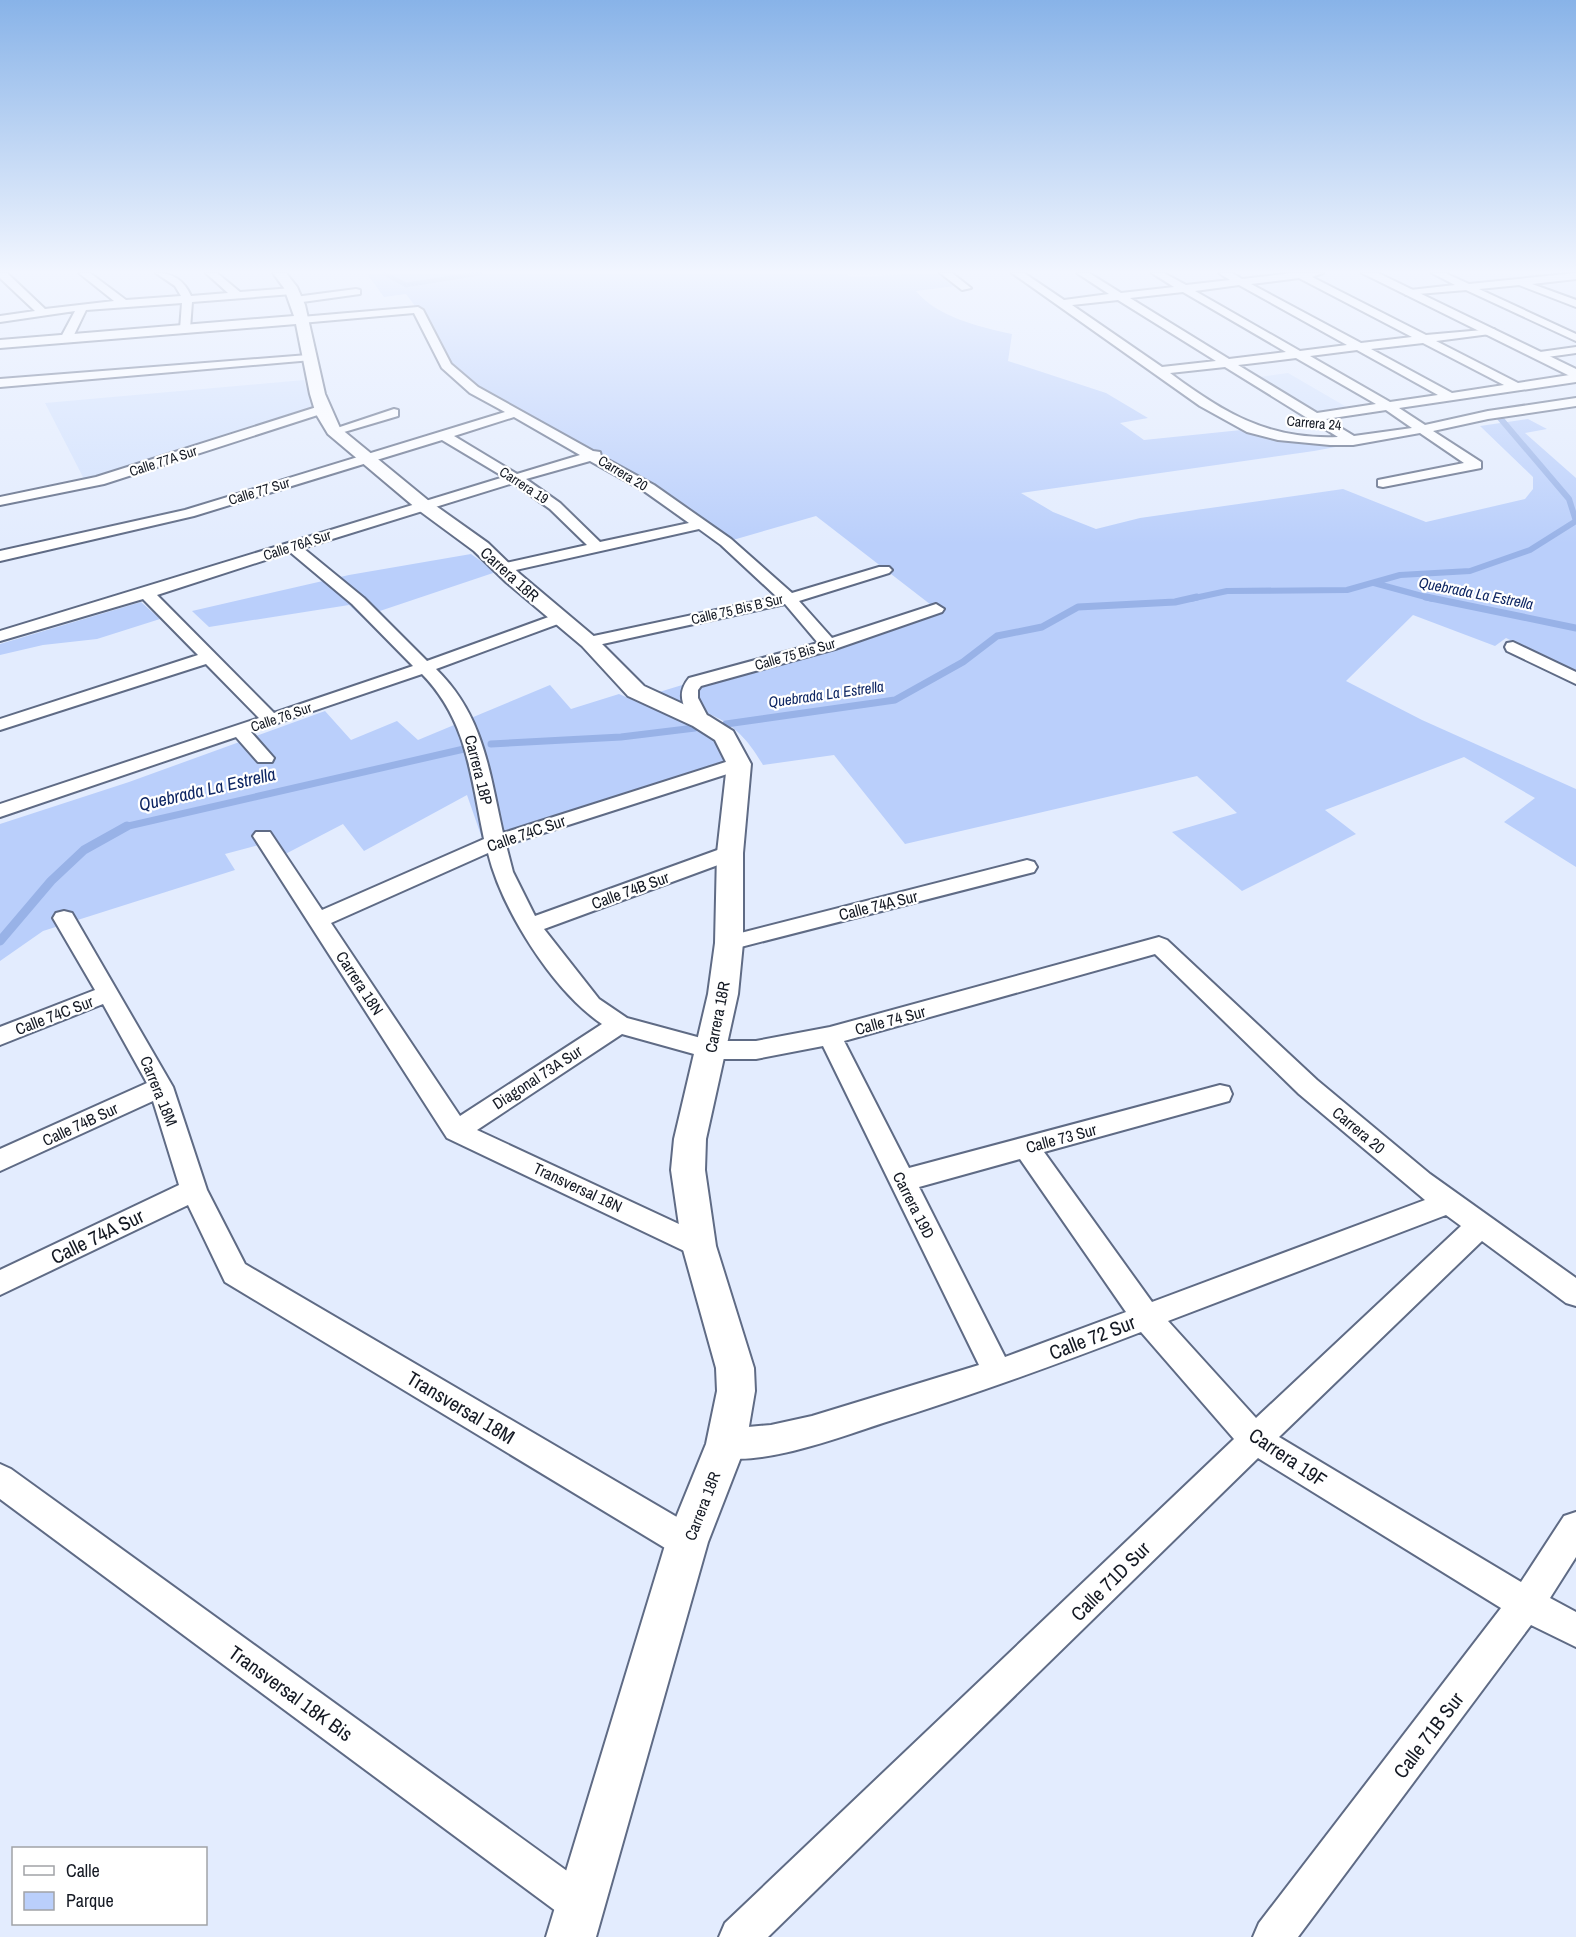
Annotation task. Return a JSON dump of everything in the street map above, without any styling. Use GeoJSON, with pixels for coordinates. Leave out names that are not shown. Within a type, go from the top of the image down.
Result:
{"type":"FeatureCollection","features":[{"type":"Feature","properties":{"kind":"street"},"geometry":{"type":"LineString","coordinates":[[0,383],[242,363]]}},
{"type":"Feature","properties":{"kind":"street"},"geometry":{"type":"LineString","coordinates":[[310,363],[328,420]]}},
{"type":"Feature","properties":{"kind":"street","name":"Carrera 20"},"geometry":{"type":"LineString","coordinates":[[446,363],[474,390],[595,455],[650,488],[726,542],[787,597],[830,645]]}},
{"type":"Feature","properties":{"kind":"street","name":"Carrera 24"},"geometry":{"type":"LineString","coordinates":[[1149,363],[1176,385],[1251,429],[1325,441],[1368,441],[1424,431],[1460,421],[1576,402]]}},
{"type":"Feature","properties":{"kind":"street"},"geometry":{"type":"LineString","coordinates":[[1160,371],[1225,363]]}},
{"type":"Feature","properties":{"kind":"street"},"geometry":{"type":"LineString","coordinates":[[1229,363],[1353,441]]}},
{"type":"Feature","properties":{"kind":"street"},"geometry":{"type":"LineString","coordinates":[[1313,363],[1388,406],[1476,465],[1383,483]]}},
{"type":"Feature","properties":{"kind":"street"},"geometry":{"type":"LineString","coordinates":[[1389,363],[1451,397]]}},
{"type":"Feature","properties":{"kind":"street"},"geometry":{"type":"LineString","coordinates":[[1471,363],[1516,387]]}},
{"type":"Feature","properties":{"kind":"street"},"geometry":{"type":"LineString","coordinates":[[1554,363],[1576,377]]}},
{"type":"Feature","properties":{"kind":"street"},"geometry":{"type":"LineString","coordinates":[[1315,417],[1576,377]]}},
{"type":"Feature","properties":{"kind":"street","name":"Calle 77A Sur"},"geometry":{"type":"LineString","coordinates":[[0,501],[99,481],[328,420],[394,413]]}},
{"type":"Feature","properties":{"kind":"street","name":"Calle 77 Sur"},"geometry":{"type":"LineString","coordinates":[[0,556],[189,513],[515,413]]}},
{"type":"Feature","properties":{"kind":"street","name":"Carrera 18R"},"geometry":{"type":"LineString","coordinates":[[328,420],[367,459],[423,505],[480,547],[589,642],[636,691],[701,721],[725,736],[739,764],[730,853],[729,943],[723,994],[690,1139],[690,1193],[699,1246],[735,1368],[736,1391],[726,1444],[687,1542],[576,1922]]}},
{"type":"Feature","properties":{"kind":"street","name":"Carrera 19"},"geometry":{"type":"LineString","coordinates":[[443,435],[516,479],[555,506],[596,546]]}},
{"type":"Feature","properties":{"kind":"street","name":"Calle 76A Sur"},"geometry":{"type":"LineString","coordinates":[[0,636],[146,593],[423,505],[595,455]]}},
{"type":"Feature","properties":{"kind":"street"},"geometry":{"type":"LineString","coordinates":[[502,568],[699,525]]}},
{"type":"Feature","properties":{"kind":"street","name":"Carrera 18P"},"geometry":{"type":"LineString","coordinates":[[292,546],[358,601],[426,667],[460,710],[471,734],[503,872],[530,926],[591,1005],[619,1024]]}},
{"type":"Feature","properties":{"kind":"street","name":"Calle 75 Bis B Sur"},"geometry":{"type":"LineString","coordinates":[[589,642],[787,597],[811,594],[884,570]]}},
{"type":"Feature","properties":{"kind":"street"},"geometry":{"type":"LineString","coordinates":[[146,593],[271,720]]}},
{"type":"Feature","properties":{"kind":"street","name":"Calle 75 Bis Sur"},"geometry":{"type":"LineString","coordinates":[[701,721],[689,698],[689,689],[695,682],[830,645],[936,609]]}},
{"type":"Feature","properties":{"kind":"street","name":"Calle 76 Sur"},"geometry":{"type":"LineString","coordinates":[[0,811],[426,667],[560,618]]}},
{"type":"Feature","properties":{"kind":"street"},"geometry":{"type":"LineString","coordinates":[[1513,647],[1576,679]]}},
{"type":"Feature","properties":{"kind":"street"},"geometry":{"type":"LineString","coordinates":[[0,725],[209,657]]}},
{"type":"Feature","properties":{"kind":"street"},"geometry":{"type":"LineString","coordinates":[[240,731],[265,758]]}},
{"type":"Feature","properties":{"kind":"street","name":"Calle 74C Sur"},"geometry":{"type":"LineString","coordinates":[[319,920],[495,842],[739,764]]}},
{"type":"Feature","properties":{"kind":"street","name":"Carrera 18N"},"geometry":{"type":"LineString","coordinates":[[263,836],[456,1131]]}},
{"type":"Feature","properties":{"kind":"street","name":"Calle 74B Sur"},"geometry":{"type":"LineString","coordinates":[[530,926],[730,853]]}},
{"type":"Feature","properties":{"kind":"street","name":"Calle 74A Sur"},"geometry":{"type":"LineString","coordinates":[[729,943],[1027,867]]}},
{"type":"Feature","properties":{"kind":"street","name":"Carrera 18M"},"geometry":{"type":"LineString","coordinates":[[64,918],[146,1057],[161,1087],[194,1190],[235,1273]]}},
{"type":"Feature","properties":{"kind":"street","name":"Carrera 20"},"geometry":{"type":"LineString","coordinates":[[1159,945],[1295,1076],[1449,1202],[1576,1294]]}},
{"type":"Feature","properties":{"kind":"street","name":"Calle 74 Sur"},"geometry":{"type":"LineString","coordinates":[[619,1024],[657,1037],[711,1050],[756,1050],[830,1036],[1159,945]]}},
{"type":"Feature","properties":{"kind":"street","name":"Calle 74C Sur"},"geometry":{"type":"LineString","coordinates":[[0,1036],[107,994]]}},
{"type":"Feature","properties":{"kind":"street","name":"Diagonal 73A Sur"},"geometry":{"type":"LineString","coordinates":[[456,1131],[619,1024]]}},
{"type":"Feature","properties":{"kind":"street","name":"Carrera 19D"},"geometry":{"type":"LineString","coordinates":[[830,1036],[998,1373]]}},
{"type":"Feature","properties":{"kind":"street","name":"Calle 74B Sur"},"geometry":{"type":"LineString","coordinates":[[0,1161],[161,1087]]}},
{"type":"Feature","properties":{"kind":"street","name":"Calle 73 Sur"},"geometry":{"type":"LineString","coordinates":[[902,1181],[1220,1094]]}},
{"type":"Feature","properties":{"kind":"street","name":"Transversal 18N"},"geometry":{"type":"LineString","coordinates":[[456,1131],[699,1246]]}},
{"type":"Feature","properties":{"kind":"street","name":"Carrera 19F"},"geometry":{"type":"LineString","coordinates":[[1026,1147],[1146,1317],[1254,1439],[1526,1604],[1576,1630]]}},
{"type":"Feature","properties":{"kind":"street","name":"Calle 74A Sur"},"geometry":{"type":"LineString","coordinates":[[0,1283],[194,1190]]}},
{"type":"Feature","properties":{"kind":"street","name":"Calle 72 Sur"},"geometry":{"type":"LineString","coordinates":[[726,1444],[771,1440],[812,1431],[998,1373],[1449,1202]]}},
{"type":"Feature","properties":{"kind":"street","name":"Calle 71D Sur"},"geometry":{"type":"LineString","coordinates":[[739,1937],[1063,1628],[1254,1439],[1480,1225]]}},
{"type":"Feature","properties":{"kind":"street","name":"Transversal 18M"},"geometry":{"type":"LineString","coordinates":[[235,1273],[687,1542]]}},
{"type":"Feature","properties":{"kind":"street","name":"Transversal 18K Bis"},"geometry":{"type":"LineString","coordinates":[[0,1480],[576,1922]]}},
{"type":"Feature","properties":{"kind":"street","name":"Calle 71B Sur"},"geometry":{"type":"LineString","coordinates":[[1273,1937],[1526,1604],[1576,1528]]}},
{"type":"Feature","properties":{"kind":"shaded area"},"geometry":{"type":"Polygon","coordinates":[[[1288,373],[1350,409],[1320,414],[1260,377],[1288,373]]]}},
{"type":"Feature","properties":{"kind":"shaded area"},"geometry":{"type":"Polygon","coordinates":[[[304,380],[313,410],[85,481],[45,403],[304,380]]]}},
{"type":"Feature","properties":{"kind":"green space"},"geometry":{"type":"Polygon","coordinates":[[[445,363],[1015,363],[1106,393],[1148,418],[1120,423],[1144,440],[1251,429],[1288,436],[1368,441],[1314,451],[1021,493],[1053,512],[1096,529],[1140,518],[1343,489],[1426,522],[1525,499],[1533,489],[1533,477],[1480,426],[1528,419],[1547,429],[1525,433],[1576,478],[1576,672],[1506,638],[1495,646],[1413,615],[1346,681],[1422,720],[1576,789],[1576,867],[1504,822],[1535,798],[1464,757],[1325,810],[1356,834],[1242,891],[1172,832],[1237,813],[1197,776],[905,844],[834,755],[763,765],[752,747],[729,725],[717,717],[656,693],[935,608],[816,516],[726,542],[649,488],[515,413],[445,363]]]}},
{"type":"Feature","properties":{"kind":"green space"},"geometry":{"type":"Polygon","coordinates":[[[471,554],[496,572],[362,617],[349,605],[209,627],[192,611],[349,575],[471,554]]]}},
{"type":"Feature","properties":{"kind":"green space"},"geometry":{"type":"Polygon","coordinates":[[[141,602],[160,619],[97,639],[43,645],[0,655],[0,644],[141,602]]]}},
{"type":"Feature","properties":{"kind":"green space"},"geometry":{"type":"Polygon","coordinates":[[[550,685],[571,709],[619,694],[709,733],[724,755],[724,763],[483,841],[467,795],[364,851],[343,824],[270,862],[259,845],[225,854],[235,870],[43,931],[0,961],[0,824],[129,782],[325,711],[351,740],[397,721],[418,740],[550,685]]]}},
{"type":"Feature","properties":{"kind":"waterway","name":"Quebrada La Estrella"},"geometry":{"type":"LineString","coordinates":[[1190,599],[1227,591],[1347,590],[1400,575],[1470,571],[1530,550],[1576,521],[1569,499],[1500,418]]}},
{"type":"Feature","properties":{"kind":"waterway","name":"Quebrada La Estrella"},"geometry":{"type":"LineString","coordinates":[[1374,583],[1433,599]]}},
{"type":"Feature","properties":{"kind":"waterway","name":"Quebrada La Estrella"},"geometry":{"type":"LineString","coordinates":[[726,724],[895,700],[963,662],[997,636],[1042,627],[1078,607],[1175,602],[1197,597]]}},
{"type":"Feature","properties":{"kind":"waterway","name":"Quebrada La Estrella"},"geometry":{"type":"LineString","coordinates":[[1426,597],[1576,628]]}},
{"type":"Feature","properties":{"kind":"waterway","name":"Quebrada La Estrella"},"geometry":{"type":"LineString","coordinates":[[491,744],[621,737],[695,728]]}},
{"type":"Feature","properties":{"kind":"waterway","name":"Quebrada La Estrella"},"geometry":{"type":"LineString","coordinates":[[126,827],[464,749]]}},
{"type":"Feature","properties":{"kind":"waterway","name":"Quebrada La Estrella"},"geometry":{"type":"LineString","coordinates":[[0,941],[51,881],[84,850],[126,827]]}}]}
